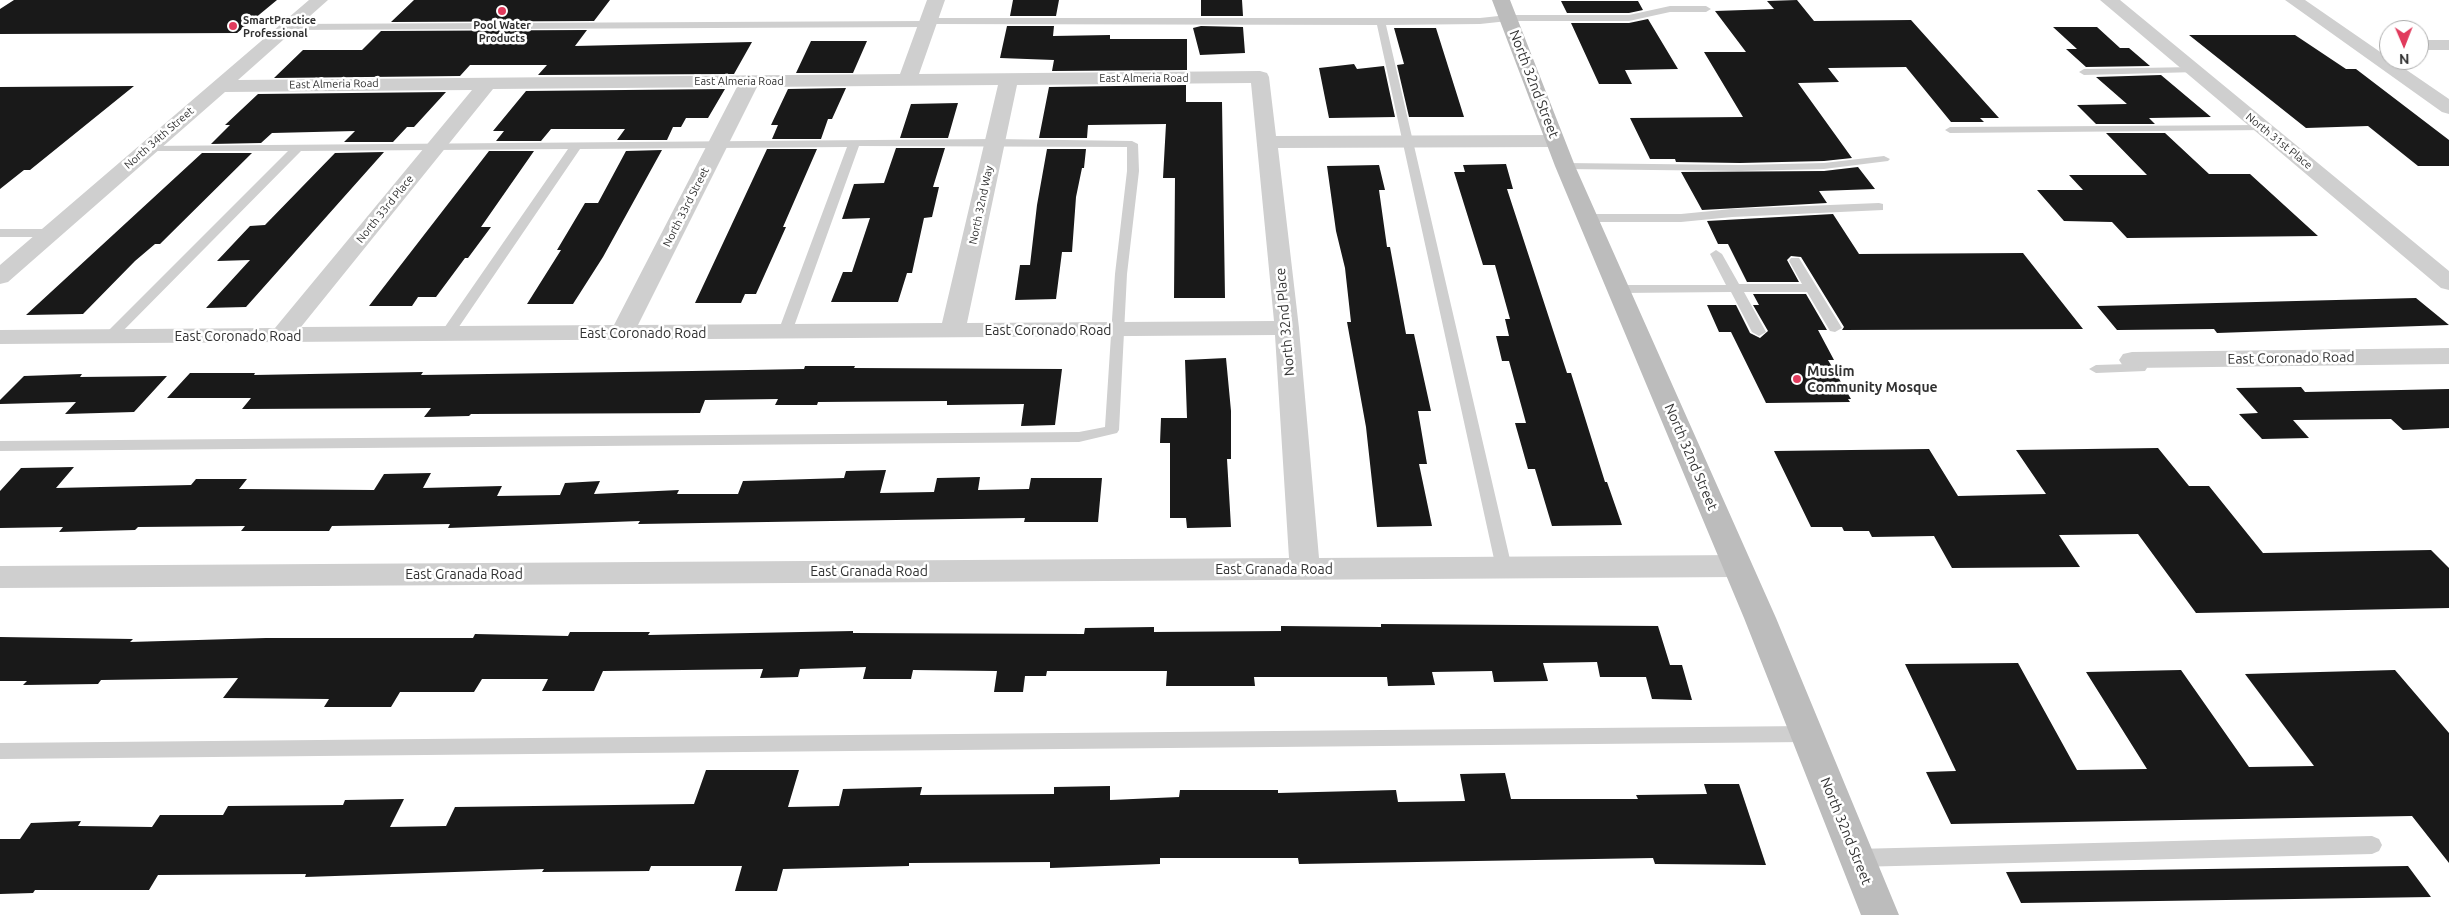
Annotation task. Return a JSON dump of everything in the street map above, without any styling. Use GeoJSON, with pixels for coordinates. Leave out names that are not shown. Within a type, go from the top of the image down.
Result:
{"type":"FeatureCollection","features":[{"type":"Feature","properties":{"kind":"main road","name":"North 32nd Street"},"geometry":{"type":"LineString","coordinates":[[1501,0],[1565,166],[1620,289],[1737,566],[1880,915]]}},
{"type":"Feature","properties":{"kind":"street","name":"North 34th Street"},"geometry":{"type":"LineString","coordinates":[[0,277],[319,0]]}},
{"type":"Feature","properties":{"kind":"street"},"geometry":{"type":"LineString","coordinates":[[908,80],[936,0]]}},
{"type":"Feature","properties":{"kind":"street","name":"North 31st Place"},"geometry":{"type":"LineString","coordinates":[[2109,0],[2449,283]]}},
{"type":"Feature","properties":{"kind":"street"},"geometry":{"type":"LineString","coordinates":[[2294,0],[2449,108]]}},
{"type":"Feature","properties":{"kind":"street"},"geometry":{"type":"LineString","coordinates":[[2429,45],[2449,45]]}},
{"type":"Feature","properties":{"kind":"street"},"geometry":{"type":"LineString","coordinates":[[2359,46],[2379,46]]}},
{"type":"Feature","properties":{"kind":"street","name":"East Almeria Road"},"geometry":{"type":"LineString","coordinates":[[219,86],[1260,77]]}},
{"type":"Feature","properties":{"kind":"street","name":"North 32nd Place"},"geometry":{"type":"LineString","coordinates":[[1260,77],[1287,328],[1305,568]]}},
{"type":"Feature","properties":{"kind":"street","name":"North 32nd Way"},"geometry":{"type":"LineString","coordinates":[[953,330],[1009,79]]}},
{"type":"Feature","properties":{"kind":"street","name":"North 33rd Street"},"geometry":{"type":"LineString","coordinates":[[622,333],[750,81]]}},
{"type":"Feature","properties":{"kind":"street","name":"North 33rd Place"},"geometry":{"type":"LineString","coordinates":[[282,335],[488,83]]}},
{"type":"Feature","properties":{"kind":"street"},"geometry":{"type":"LineString","coordinates":[[1267,142],[1555,141]]}},
{"type":"Feature","properties":{"kind":"street","name":"East Coronado Road"},"geometry":{"type":"LineString","coordinates":[[0,337],[1287,328]]}},
{"type":"Feature","properties":{"kind":"street","name":"East Coronado Road"},"geometry":{"type":"LineString","coordinates":[[2132,360],[2449,356]]}},
{"type":"Feature","properties":{"kind":"street","name":"East Granada Road"},"geometry":{"type":"LineString","coordinates":[[0,577],[1737,566]]}},
{"type":"Feature","properties":{"kind":"lane"},"geometry":{"type":"LineString","coordinates":[[288,27],[1480,21],[1508,18],[1629,18],[1670,10],[1706,9]]}},
{"type":"Feature","properties":{"kind":"lane"},"geometry":{"type":"LineString","coordinates":[[1381,22],[1410,141],[1504,568]]}},
{"type":"Feature","properties":{"kind":"lane"},"geometry":{"type":"LineString","coordinates":[[2084,72],[2193,70]]}},
{"type":"Feature","properties":{"kind":"lane"},"geometry":{"type":"LineString","coordinates":[[1950,130],[2262,128]]}},
{"type":"Feature","properties":{"kind":"lane"},"geometry":{"type":"LineString","coordinates":[[0,446],[1079,437],[1112,430],[1117,329],[1133,171],[1132,144],[995,142],[146,149]]}},
{"type":"Feature","properties":{"kind":"lane"},"geometry":{"type":"LineString","coordinates":[[785,332],[854,144]]}},
{"type":"Feature","properties":{"kind":"lane"},"geometry":{"type":"LineString","coordinates":[[447,334],[576,146]]}},
{"type":"Feature","properties":{"kind":"lane"},"geometry":{"type":"LineString","coordinates":[[110,336],[297,149]]}},
{"type":"Feature","properties":{"kind":"lane"},"geometry":{"type":"LineString","coordinates":[[1565,166],[1740,168],[1824,166],[1884,159]]}},
{"type":"Feature","properties":{"kind":"lane"},"geometry":{"type":"LineString","coordinates":[[1588,218],[1681,218],[1732,213],[1879,207]]}},
{"type":"Feature","properties":{"kind":"lane"},"geometry":{"type":"LineString","coordinates":[[0,233],[50,233]]}},
{"type":"Feature","properties":{"kind":"lane"},"geometry":{"type":"LineString","coordinates":[[1716,254],[1759,332]]}},
{"type":"Feature","properties":{"kind":"lane"},"geometry":{"type":"LineString","coordinates":[[1795,260],[1835,328]]}},
{"type":"Feature","properties":{"kind":"lane"},"geometry":{"type":"LineString","coordinates":[[1620,289],[1811,288]]}},
{"type":"Feature","properties":{"kind":"lane"},"geometry":{"type":"LineString","coordinates":[[2096,369],[2140,368],[2132,360]]}},
{"type":"Feature","properties":{"kind":"lane"},"geometry":{"type":"LineString","coordinates":[[0,751],[1807,734]]}},
{"type":"Feature","properties":{"kind":"lane"},"geometry":{"type":"LineString","coordinates":[[1856,858],[2372,845]]}},
{"type":"Feature","properties":{"kind":"building"},"geometry":{"type":"Polygon","coordinates":[[[14,0],[277,0],[237,33],[0,34],[0,9],[14,0]]]}},
{"type":"Feature","properties":{"kind":"building","name":"Pool Water Products"},"geometry":{"type":"Polygon","coordinates":[[[414,0],[610,0],[594,21],[391,22],[414,0]]]}},
{"type":"Feature","properties":{"kind":"building"},"geometry":{"type":"Polygon","coordinates":[[[1013,0],[1059,0],[1056,16],[1010,16],[1013,0]]]}},
{"type":"Feature","properties":{"kind":"building"},"geometry":{"type":"Polygon","coordinates":[[[1201,0],[1242,0],[1243,16],[1201,16],[1201,0]]]}},
{"type":"Feature","properties":{"kind":"building"},"geometry":{"type":"Polygon","coordinates":[[[1797,0],[1814,21],[1911,20],[1999,118],[1980,118],[1984,122],[1951,122],[1906,67],[1828,68],[1839,82],[1798,83],[1852,158],[1824,161],[1740,163],[1676,162],[1675,159],[1650,159],[1630,118],[1743,117],[1704,52],[1746,52],[1715,11],[1774,9],[1767,1],[1797,0]]]}},
{"type":"Feature","properties":{"kind":"building"},"geometry":{"type":"Polygon","coordinates":[[[1561,1],[1638,1],[1643,10],[1629,13],[1567,13],[1561,1]]]}},
{"type":"Feature","properties":{"kind":"building"},"geometry":{"type":"Polygon","coordinates":[[[1648,19],[1678,69],[1625,70],[1632,84],[1599,84],[1571,23],[1629,23],[1648,19]]]}},
{"type":"Feature","properties":{"kind":"building"},"geometry":{"type":"Polygon","coordinates":[[[1007,26],[1054,26],[1053,36],[1110,35],[1110,39],[1187,39],[1187,70],[1052,71],[1054,60],[1000,58],[1007,26]]]}},
{"type":"Feature","properties":{"kind":"building"},"geometry":{"type":"Polygon","coordinates":[[[1201,26],[1243,27],[1245,53],[1200,55],[1193,28],[1201,26]]]}},
{"type":"Feature","properties":{"kind":"building"},"geometry":{"type":"Polygon","coordinates":[[[2053,27],[2097,27],[2120,48],[2129,48],[2150,66],[2086,67],[2066,49],[2077,49],[2053,27]]]}},
{"type":"Feature","properties":{"kind":"building"},"geometry":{"type":"Polygon","coordinates":[[[1394,28],[1436,28],[1464,117],[1409,117],[1397,65],[1404,64],[1394,28]]]}},
{"type":"Feature","properties":{"kind":"building"},"geometry":{"type":"Polygon","coordinates":[[[587,30],[575,46],[752,42],[734,74],[538,75],[547,65],[470,65],[460,76],[274,78],[303,50],[362,50],[381,31],[587,30]]]}},
{"type":"Feature","properties":{"kind":"building"},"geometry":{"type":"Polygon","coordinates":[[[2189,35],[2295,35],[2346,69],[2356,69],[2449,140],[2449,166],[2418,166],[2368,126],[2306,128],[2189,35]]]}},
{"type":"Feature","properties":{"kind":"building"},"geometry":{"type":"Polygon","coordinates":[[[811,41],[867,41],[853,73],[796,73],[811,41]]]}},
{"type":"Feature","properties":{"kind":"building"},"geometry":{"type":"Polygon","coordinates":[[[1354,64],[1357,69],[1384,66],[1395,117],[1329,118],[1319,68],[1354,64]]]}},
{"type":"Feature","properties":{"kind":"building"},"geometry":{"type":"Polygon","coordinates":[[[2161,75],[2211,117],[2149,118],[2155,124],[2096,124],[2077,105],[2127,104],[2096,77],[2161,75]]]}},
{"type":"Feature","properties":{"kind":"building"},"geometry":{"type":"Polygon","coordinates":[[[1186,85],[1186,102],[1222,102],[1225,298],[1174,298],[1175,178],[1163,178],[1166,124],[1088,125],[1087,138],[1039,138],[1049,87],[1186,85]]]}},
{"type":"Feature","properties":{"kind":"building"},"geometry":{"type":"Polygon","coordinates":[[[134,86],[30,170],[24,170],[0,189],[0,87],[134,86]]]}},
{"type":"Feature","properties":{"kind":"building"},"geometry":{"type":"Polygon","coordinates":[[[846,88],[832,119],[828,119],[821,139],[772,139],[778,125],[771,125],[788,89],[846,88]]]}},
{"type":"Feature","properties":{"kind":"building"},"geometry":{"type":"Polygon","coordinates":[[[725,89],[708,118],[686,118],[681,127],[673,127],[667,140],[617,140],[625,129],[551,129],[541,141],[496,141],[504,131],[493,131],[526,91],[725,89]]]}},
{"type":"Feature","properties":{"kind":"building"},"geometry":{"type":"Polygon","coordinates":[[[446,92],[414,127],[407,127],[393,142],[344,142],[355,131],[272,133],[261,143],[211,144],[230,125],[225,125],[258,94],[446,92]]]}},
{"type":"Feature","properties":{"kind":"building"},"geometry":{"type":"Polygon","coordinates":[[[958,103],[948,138],[900,138],[911,104],[958,103]]]}},
{"type":"Feature","properties":{"kind":"building"},"geometry":{"type":"Polygon","coordinates":[[[2106,133],[2165,133],[2209,174],[2250,174],[2318,236],[2127,238],[2112,222],[2064,221],[2037,190],[2083,190],[2069,175],[2147,175],[2106,133]]]}},
{"type":"Feature","properties":{"kind":"building"},"geometry":{"type":"Polygon","coordinates":[[[896,148],[945,148],[933,187],[939,187],[932,217],[924,218],[912,273],[907,273],[898,302],[831,302],[843,272],[852,272],[870,218],[842,219],[854,184],[884,183],[896,148]]]}},
{"type":"Feature","properties":{"kind":"building"},"geometry":{"type":"Polygon","coordinates":[[[767,149],[817,149],[783,227],[786,227],[756,294],[745,294],[741,303],[695,303],[767,149]]]}},
{"type":"Feature","properties":{"kind":"building"},"geometry":{"type":"Polygon","coordinates":[[[1047,149],[1086,149],[1084,168],[1082,168],[1076,197],[1072,252],[1062,252],[1056,299],[1015,300],[1020,265],[1030,265],[1037,205],[1047,149]]]}},
{"type":"Feature","properties":{"kind":"building"},"geometry":{"type":"Polygon","coordinates":[[[662,150],[603,257],[573,304],[527,304],[561,250],[557,250],[585,203],[598,203],[626,151],[662,150]]]}},
{"type":"Feature","properties":{"kind":"building"},"geometry":{"type":"Polygon","coordinates":[[[489,151],[534,151],[481,227],[491,227],[468,258],[465,258],[436,297],[418,297],[412,306],[369,306],[489,151]]]}},
{"type":"Feature","properties":{"kind":"building"},"geometry":{"type":"Polygon","coordinates":[[[384,152],[246,307],[206,308],[250,260],[217,261],[250,226],[265,225],[335,153],[384,152]]]}},
{"type":"Feature","properties":{"kind":"building"},"geometry":{"type":"Polygon","coordinates":[[[202,153],[252,153],[160,244],[155,244],[135,261],[83,314],[26,315],[202,153]]]}},
{"type":"Feature","properties":{"kind":"building"},"geometry":{"type":"Polygon","coordinates":[[[1506,164],[1513,189],[1507,189],[1567,373],[1571,373],[1605,482],[1607,482],[1622,525],[1552,526],[1535,469],[1528,469],[1515,423],[1526,423],[1509,361],[1502,361],[1496,336],[1509,336],[1505,319],[1510,319],[1495,265],[1483,265],[1454,172],[1465,172],[1463,165],[1506,164]]]}},
{"type":"Feature","properties":{"kind":"building"},"geometry":{"type":"Polygon","coordinates":[[[1379,165],[1385,190],[1379,190],[1387,247],[1390,247],[1406,334],[1414,334],[1431,411],[1418,411],[1427,464],[1419,464],[1432,526],[1377,527],[1366,427],[1347,322],[1351,322],[1345,268],[1336,231],[1327,166],[1379,165]]]}},
{"type":"Feature","properties":{"kind":"building"},"geometry":{"type":"Polygon","coordinates":[[[1858,167],[1875,189],[1819,191],[1827,203],[1702,210],[1681,172],[1824,171],[1858,167]]]}},
{"type":"Feature","properties":{"kind":"building"},"geometry":{"type":"Polygon","coordinates":[[[1833,214],[1859,254],[2023,253],[2083,329],[1842,330],[1844,327],[1801,257],[1791,256],[1787,260],[1799,282],[1747,282],[1728,244],[1718,244],[1707,221],[1833,214]]]}},
{"type":"Feature","properties":{"kind":"building"},"geometry":{"type":"Polygon","coordinates":[[[1753,294],[1806,294],[1827,330],[1818,330],[1834,360],[1828,360],[1851,399],[1848,399],[1850,402],[1766,403],[1731,332],[1719,332],[1707,305],[1736,305],[1750,333],[1760,338],[1768,331],[1753,305],[1759,305],[1753,294]]]}},
{"type":"Feature","properties":{"kind":"building"},"geometry":{"type":"Polygon","coordinates":[[[2416,298],[2449,325],[2217,333],[2214,329],[2117,330],[2097,306],[2416,298]]]}},
{"type":"Feature","properties":{"kind":"building"},"geometry":{"type":"Polygon","coordinates":[[[1226,358],[1231,411],[1231,459],[1227,459],[1231,527],[1187,528],[1186,518],[1170,518],[1170,443],[1160,443],[1161,418],[1187,418],[1185,360],[1226,358]]]}},
{"type":"Feature","properties":{"kind":"building"},"geometry":{"type":"Polygon","coordinates":[[[805,366],[1062,369],[1055,425],[1021,426],[1024,404],[947,405],[947,401],[818,402],[817,405],[775,405],[778,399],[705,400],[700,413],[471,414],[469,416],[424,417],[431,408],[242,409],[251,398],[167,398],[190,373],[255,373],[254,375],[423,372],[421,375],[804,369],[805,366]]]}},
{"type":"Feature","properties":{"kind":"building"},"geometry":{"type":"Polygon","coordinates":[[[82,374],[80,377],[167,376],[134,412],[65,414],[76,402],[0,404],[0,400],[24,376],[82,374]]]}},
{"type":"Feature","properties":{"kind":"building"},"geometry":{"type":"Polygon","coordinates":[[[2301,387],[2305,392],[2449,389],[2449,428],[2403,430],[2391,419],[2293,420],[2309,438],[2262,439],[2239,414],[2258,413],[2236,388],[2301,387]]]}},
{"type":"Feature","properties":{"kind":"building"},"geometry":{"type":"Polygon","coordinates":[[[2158,448],[2189,486],[2209,486],[2263,553],[2431,550],[2449,568],[2449,608],[2196,613],[2138,534],[2059,535],[2080,567],[1952,568],[1934,536],[1872,537],[1869,531],[1844,531],[1842,527],[1811,527],[1774,451],[1929,449],[1958,496],[2046,494],[2016,450],[2158,448]]]}},
{"type":"Feature","properties":{"kind":"building"},"geometry":{"type":"Polygon","coordinates":[[[74,467],[56,488],[191,485],[196,479],[247,479],[239,489],[374,490],[384,474],[431,473],[423,488],[502,486],[497,496],[560,495],[565,483],[600,481],[594,494],[679,490],[677,494],[738,494],[743,481],[844,478],[846,471],[886,470],[880,493],[934,492],[937,478],[980,477],[978,490],[1029,489],[1031,478],[1102,478],[1098,522],[1024,522],[1025,518],[638,524],[640,521],[448,528],[450,524],[332,526],[329,531],[241,531],[245,526],[138,527],[135,530],[59,532],[63,527],[0,528],[0,491],[21,468],[74,467]]]}},
{"type":"Feature","properties":{"kind":"building"},"geometry":{"type":"Polygon","coordinates":[[[1381,624],[1658,626],[1670,665],[1682,665],[1692,700],[1652,699],[1646,677],[1600,677],[1597,662],[1543,663],[1548,681],[1494,682],[1492,671],[1432,672],[1435,685],[1388,686],[1387,677],[1254,677],[1255,686],[1166,686],[1167,671],[1047,671],[1046,676],[1025,676],[1023,692],[994,692],[997,671],[913,670],[911,679],[863,679],[866,667],[800,669],[798,677],[760,678],[763,669],[603,671],[594,691],[542,691],[548,679],[482,679],[474,692],[400,692],[391,707],[324,707],[329,699],[223,698],[238,678],[101,680],[98,684],[23,685],[27,681],[0,681],[0,637],[133,639],[130,642],[266,638],[473,638],[475,634],[568,636],[570,632],[650,632],[648,635],[853,631],[853,633],[1084,634],[1085,628],[1154,627],[1154,632],[1281,631],[1281,626],[1381,627],[1381,624]]]}},
{"type":"Feature","properties":{"kind":"building"},"geometry":{"type":"Polygon","coordinates":[[[2018,663],[2077,770],[2147,769],[2086,672],[2181,670],[2249,767],[2314,766],[2245,674],[2395,670],[2449,733],[2449,863],[2412,816],[1951,824],[1926,772],[1956,771],[1905,664],[2018,663]]]}},
{"type":"Feature","properties":{"kind":"building"},"geometry":{"type":"Polygon","coordinates":[[[706,770],[799,770],[788,807],[839,806],[843,789],[922,787],[920,795],[1054,794],[1054,787],[1110,786],[1110,800],[1179,797],[1180,790],[1278,790],[1278,793],[1396,790],[1398,802],[1465,801],[1460,774],[1505,773],[1511,799],[1638,799],[1636,795],[1707,794],[1704,784],[1739,784],[1766,865],[1655,864],[1653,858],[1299,864],[1298,858],[1160,858],[1160,864],[1050,868],[1050,862],[909,863],[909,866],[783,869],[777,891],[735,891],[742,866],[651,866],[649,871],[542,872],[544,869],[305,877],[306,874],[158,875],[149,890],[35,890],[33,893],[0,894],[0,839],[20,839],[31,823],[81,821],[78,826],[152,827],[160,815],[223,815],[228,806],[343,805],[345,800],[404,799],[390,827],[446,826],[455,807],[694,804],[706,770]]]}},
{"type":"Feature","properties":{"kind":"building"},"geometry":{"type":"Polygon","coordinates":[[[2408,866],[2431,897],[2021,903],[2006,872],[2408,866]]]}},
{"type":"Feature","properties":{"kind":"place","name":"Pool Water Products"},"geometry":{"type":"Point","coordinates":[502,11]}},
{"type":"Feature","properties":{"kind":"place","name":"SmartPractice Professional"},"geometry":{"type":"Point","coordinates":[233,26]}},
{"type":"Feature","properties":{"kind":"place","name":"Muslim Community Mosque"},"geometry":{"type":"Point","coordinates":[1797,379]}}]}
